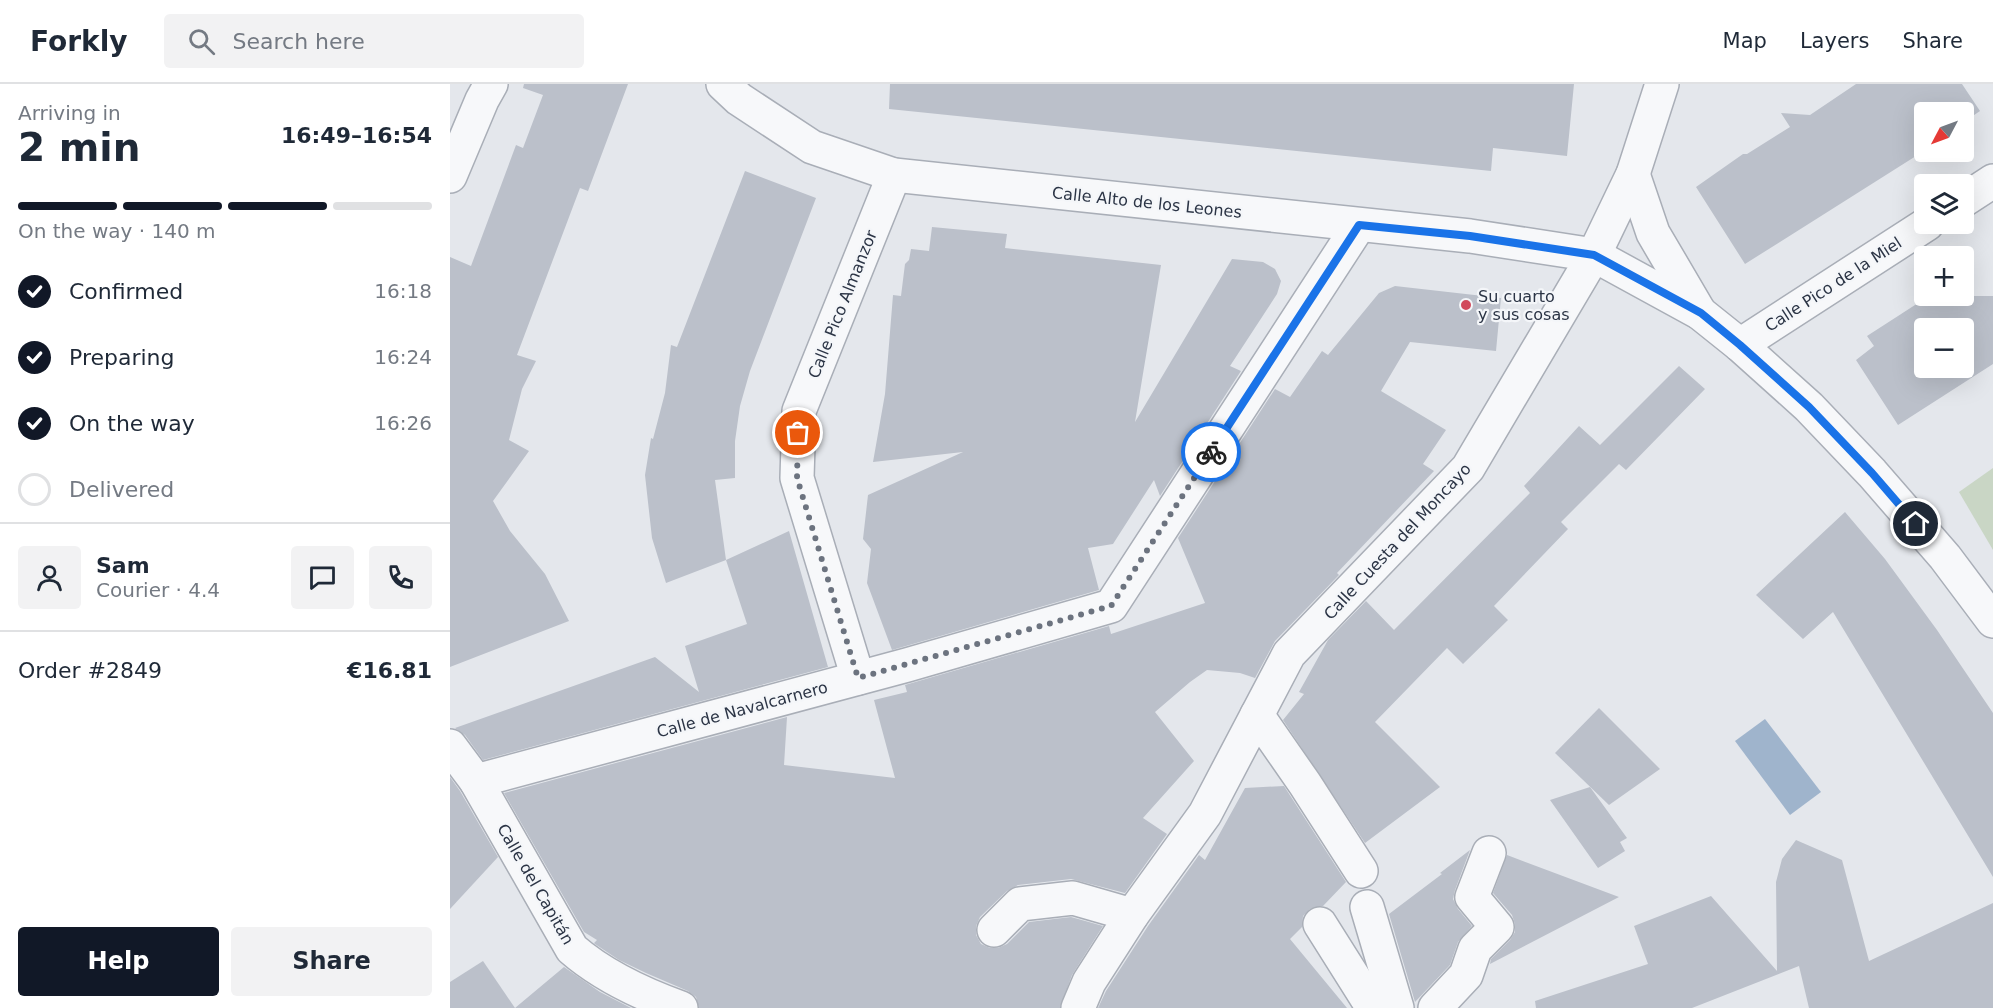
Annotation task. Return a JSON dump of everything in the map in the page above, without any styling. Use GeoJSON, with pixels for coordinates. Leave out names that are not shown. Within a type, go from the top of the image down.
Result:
{"type":"FeatureCollection","features":[{"type":"Feature","properties":{"kind":"street"},"geometry":{"type":"LineString","coordinates":[[450,176],[491,84]]}},
{"type":"Feature","properties":{"kind":"street","name":"Calle Alto de los Leones"},"geometry":{"type":"LineString","coordinates":[[723,84],[739,99],[812,147],[894,175],[1470,236],[1594,255],[1701,313]]}},
{"type":"Feature","properties":{"kind":"street","name":"Calle Cuesta del Moncayo"},"geometry":{"type":"LineString","coordinates":[[1078,1008],[1089,982],[1132,915],[1205,814],[1289,654],[1468,468],[1594,255],[1633,174],[1662,84]]}},
{"type":"Feature","properties":{"kind":"street"},"geometry":{"type":"LineString","coordinates":[[1633,174],[1653,233],[1701,313],[1809,407],[1872,473],[1945,557],[1993,621]]}},
{"type":"Feature","properties":{"kind":"street","name":"Calle Pico Almanzor"},"geometry":{"type":"LineString","coordinates":[[858,678],[797,478],[799,411],[894,175]]}},
{"type":"Feature","properties":{"kind":"street"},"geometry":{"type":"LineString","coordinates":[[1974,193],[1993,181]]}},
{"type":"Feature","properties":{"kind":"street","name":"Calle de Navalcarnero"},"geometry":{"type":"LineString","coordinates":[[476,781],[858,678],[1111,606],[1359,225]]}},
{"type":"Feature","properties":{"kind":"street","name":"Calle Pico de la Miel"},"geometry":{"type":"LineString","coordinates":[[1740,345],[1914,232]]}},
{"type":"Feature","properties":{"kind":"street"},"geometry":{"type":"LineString","coordinates":[[1257,715],[1305,784],[1360,871]]}},
{"type":"Feature","properties":{"kind":"street","name":"Calle del Capitán"},"geometry":{"type":"LineString","coordinates":[[450,746],[476,781],[572,948],[592,966],[653,998],[681,1008]]}},
{"type":"Feature","properties":{"kind":"street"},"geometry":{"type":"LineString","coordinates":[[1435,1008],[1466,975],[1475,949],[1497,927],[1472,897],[1490,853]]}},
{"type":"Feature","properties":{"kind":"street"},"geometry":{"type":"LineString","coordinates":[[994,930],[1020,904],[1073,898],[1132,915]]}},
{"type":"Feature","properties":{"kind":"street"},"geometry":{"type":"LineString","coordinates":[[1367,907],[1397,1008]]}},
{"type":"Feature","properties":{"kind":"street"},"geometry":{"type":"LineString","coordinates":[[1320,924],[1373,1008]]}},
{"type":"Feature","properties":{"kind":"green space"},"geometry":{"type":"Polygon","coordinates":[[[1993,468],[1993,550],[1959,492],[1993,468]]]}},
{"type":"Feature","properties":{"kind":"water"},"geometry":{"type":"Polygon","coordinates":[[[1765,719],[1821,792],[1790,815],[1735,741],[1765,719]]]}},
{"type":"Feature","properties":{"kind":"building"},"geometry":{"type":"Polygon","coordinates":[[[524,84],[628,84],[588,191],[580,188],[517,355],[536,361],[522,389],[509,440],[529,451],[493,501],[510,531],[545,574],[569,621],[450,667],[450,257],[471,266],[516,145],[523,148],[543,95],[523,88],[524,84]]]}},
{"type":"Feature","properties":{"kind":"building"},"geometry":{"type":"Polygon","coordinates":[[[890,84],[1574,84],[1567,156],[1493,148],[1491,171],[889,109],[890,84]]]}},
{"type":"Feature","properties":{"kind":"building"},"geometry":{"type":"Polygon","coordinates":[[[1856,84],[1962,84],[1974,102],[1914,102],[1914,157],[1745,264],[1696,187],[1743,154],[1747,154],[1790,127],[1781,113],[1810,115],[1856,84]]]}},
{"type":"Feature","properties":{"kind":"building"},"geometry":{"type":"Polygon","coordinates":[[[1974,102],[1980,111],[1974,115],[1974,102]]]}},
{"type":"Feature","properties":{"kind":"building"},"geometry":{"type":"Polygon","coordinates":[[[745,171],[816,198],[750,371],[740,406],[735,441],[735,478],[715,480],[726,560],[666,583],[652,538],[645,475],[651,438],[653,439],[665,393],[671,345],[677,347],[745,171]]]}},
{"type":"Feature","properties":{"kind":"building"},"geometry":{"type":"Polygon","coordinates":[[[932,227],[1007,234],[1005,248],[1161,265],[1135,422],[1232,259],[1263,262],[1275,269],[1281,281],[1277,294],[1230,366],[1241,371],[1160,496],[1154,480],[1113,544],[1088,548],[1099,590],[892,650],[867,583],[871,549],[863,539],[868,495],[963,452],[873,462],[885,394],[893,295],[901,296],[905,264],[909,260],[911,249],[929,251],[932,227]]]}},
{"type":"Feature","properties":{"kind":"building"},"geometry":{"type":"Polygon","coordinates":[[[1395,286],[1501,298],[1496,351],[1410,342],[1381,391],[1446,430],[1423,464],[1434,471],[1275,641],[1255,678],[1240,673],[1207,670],[1155,712],[1194,761],[1143,818],[1167,834],[1125,893],[1071,879],[1018,885],[1007,891],[980,917],[976,926],[976,935],[981,944],[990,948],[998,948],[1007,944],[1029,922],[1071,917],[1103,926],[1072,975],[1060,1008],[699,1008],[696,997],[688,991],[619,960],[595,944],[597,940],[584,932],[504,793],[787,717],[784,765],[895,778],[874,700],[907,692],[905,685],[1109,626],[1111,634],[1205,603],[1178,538],[1275,389],[1290,397],[1322,351],[1328,355],[1379,293],[1395,286]]]}},
{"type":"Feature","properties":{"kind":"building"},"geometry":{"type":"Polygon","coordinates":[[[1974,296],[1993,296],[1993,364],[1974,376],[1974,318],[1914,318],[1914,378],[1971,378],[1898,425],[1856,360],[1874,346],[1867,336],[1914,306],[1974,306],[1974,296]]]}},
{"type":"Feature","properties":{"kind":"building"},"geometry":{"type":"Polygon","coordinates":[[[1679,366],[1705,389],[1626,470],[1619,464],[1561,522],[1568,529],[1494,606],[1508,620],[1463,664],[1447,648],[1375,722],[1440,787],[1365,843],[1283,720],[1304,694],[1299,692],[1328,640],[1366,601],[1394,630],[1530,493],[1524,486],[1579,426],[1600,445],[1679,366]]]}},
{"type":"Feature","properties":{"kind":"building"},"geometry":{"type":"Polygon","coordinates":[[[1845,512],[1885,559],[1937,630],[1993,713],[1993,877],[1833,612],[1803,639],[1756,595],[1845,512]]]}},
{"type":"Feature","properties":{"kind":"building"},"geometry":{"type":"Polygon","coordinates":[[[789,531],[828,667],[483,760],[465,735],[455,728],[655,657],[699,692],[685,646],[747,624],[726,560],[789,531]]]}},
{"type":"Feature","properties":{"kind":"building"},"geometry":{"type":"Polygon","coordinates":[[[1599,708],[1660,769],[1609,805],[1555,753],[1599,708]]]}},
{"type":"Feature","properties":{"kind":"building"},"geometry":{"type":"Polygon","coordinates":[[[450,777],[498,857],[450,909],[450,777]]]}},
{"type":"Feature","properties":{"kind":"building"},"geometry":{"type":"Polygon","coordinates":[[[1284,786],[1346,882],[1323,906],[1310,909],[1303,916],[1302,927],[1290,939],[1347,1008],[1098,1008],[1106,991],[1148,926],[1199,855],[1205,860],[1245,788],[1284,786]]]}},
{"type":"Feature","properties":{"kind":"building"},"geometry":{"type":"Polygon","coordinates":[[[1590,787],[1627,838],[1620,842],[1625,851],[1598,868],[1550,800],[1590,787]]]}},
{"type":"Feature","properties":{"kind":"building"},"geometry":{"type":"Polygon","coordinates":[[[1796,840],[1842,860],[1869,961],[1993,903],[1993,1008],[1809,1008],[1799,966],[1692,1008],[1536,1008],[1535,1001],[1648,964],[1634,926],[1711,896],[1777,971],[1776,882],[1782,859],[1796,840]]]}},
{"type":"Feature","properties":{"kind":"building"},"geometry":{"type":"Polygon","coordinates":[[[1470,850],[1453,899],[1472,926],[1458,942],[1450,965],[1415,1002],[1389,914],[1470,850]]]}},
{"type":"Feature","properties":{"kind":"building"},"geometry":{"type":"Polygon","coordinates":[[[1507,855],[1619,897],[1490,964],[1491,959],[1515,932],[1512,915],[1493,893],[1507,855]]]}},
{"type":"Feature","properties":{"kind":"building"},"geometry":{"type":"Polygon","coordinates":[[[483,961],[515,1008],[450,1008],[450,982],[483,961]]]}},
{"type":"Feature","properties":{"kind":"building"},"geometry":{"type":"Polygon","coordinates":[[[564,967],[600,992],[631,1008],[515,1008],[564,967]]]}},
{"type":"Feature","properties":{"kind":"way so far"},"geometry":{"type":"LineString","coordinates":[[798,433],[797,478],[858,678],[1111,606],[1211,452]]}},
{"type":"Feature","properties":{"kind":"place","name":"Su cuarto y sus cosas"},"geometry":{"type":"Point","coordinates":[1466,305]}},
{"type":"Feature","properties":{"kind":"route"},"geometry":{"type":"LineString","coordinates":[[1211,452],[1359,225],[1470,236],[1594,255],[1701,313],[1809,407],[1872,473],[1916,524]]}}]}
